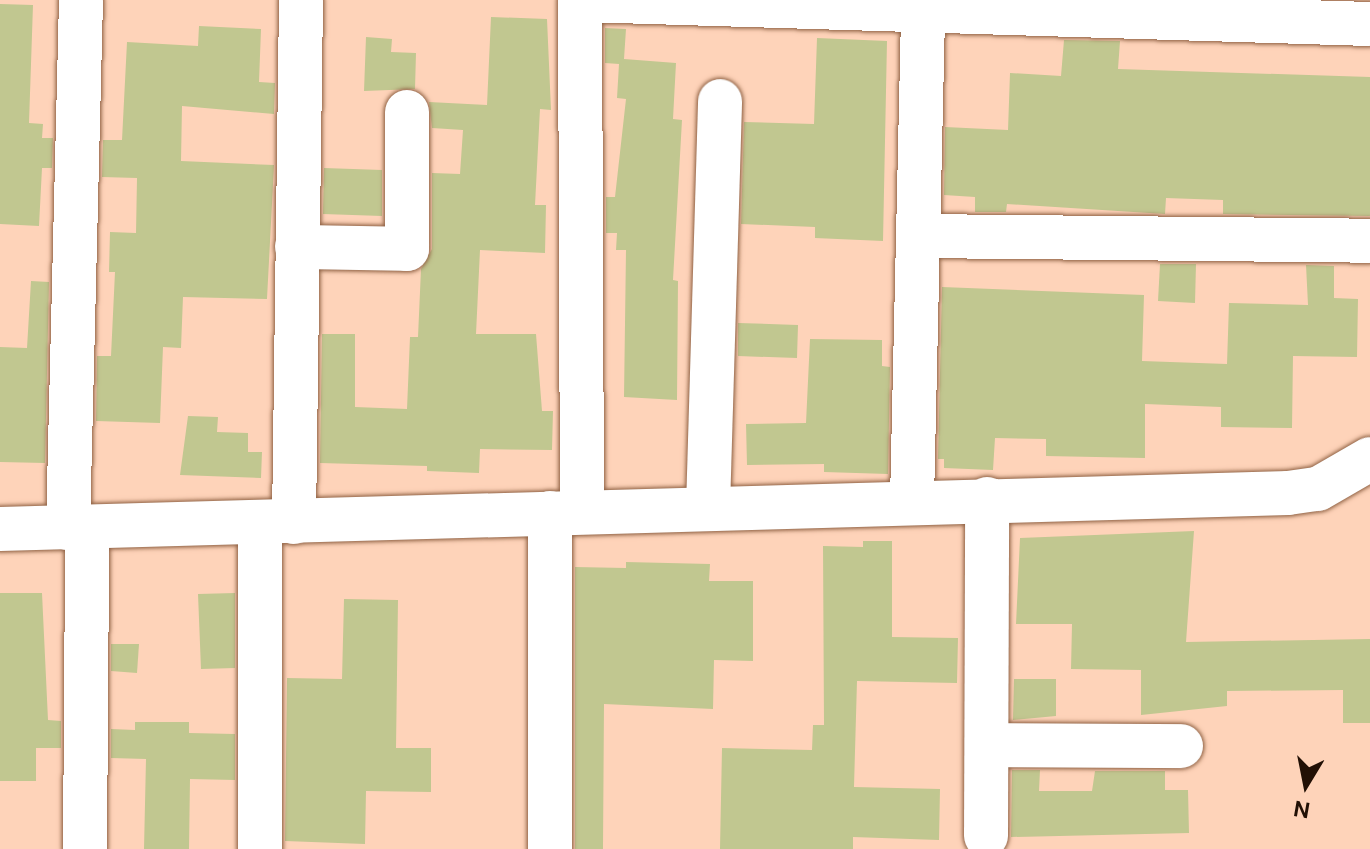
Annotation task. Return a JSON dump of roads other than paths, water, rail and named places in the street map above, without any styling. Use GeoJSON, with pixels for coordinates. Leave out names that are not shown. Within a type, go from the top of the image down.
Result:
{"type":"FeatureCollection","features":[{"type":"Feature","properties":{"kind":"street"},"geometry":{"type":"LineString","coordinates":[[81,0],[78,528],[85,849]]}},
{"type":"Feature","properties":{"kind":"street"},"geometry":{"type":"LineString","coordinates":[[260,849],[277,523],[297,247],[301,0]]}},
{"type":"Feature","properties":{"kind":"street"},"geometry":{"type":"LineString","coordinates":[[550,849],[566,513],[582,0],[923,7],[1051,6],[1370,24]]}},
{"type":"Feature","properties":{"kind":"street"},"geometry":{"type":"LineString","coordinates":[[912,501],[923,7]]}},
{"type":"Feature","properties":{"kind":"street"},"geometry":{"type":"LineString","coordinates":[[708,508],[720,101]]}},
{"type":"Feature","properties":{"kind":"street"},"geometry":{"type":"LineString","coordinates":[[297,247],[407,249],[407,112]]}},
{"type":"Feature","properties":{"kind":"street"},"geometry":{"type":"LineString","coordinates":[[919,236],[1370,241]]}},
{"type":"Feature","properties":{"kind":"street"},"geometry":{"type":"LineString","coordinates":[[0,529],[277,523],[912,501],[1288,493],[1318,489],[1370,459]]}},
{"type":"Feature","properties":{"kind":"street"},"geometry":{"type":"LineString","coordinates":[[986,836],[987,499]]}},
{"type":"Feature","properties":{"kind":"street"},"geometry":{"type":"LineString","coordinates":[[987,745],[1181,746]]}}]}
